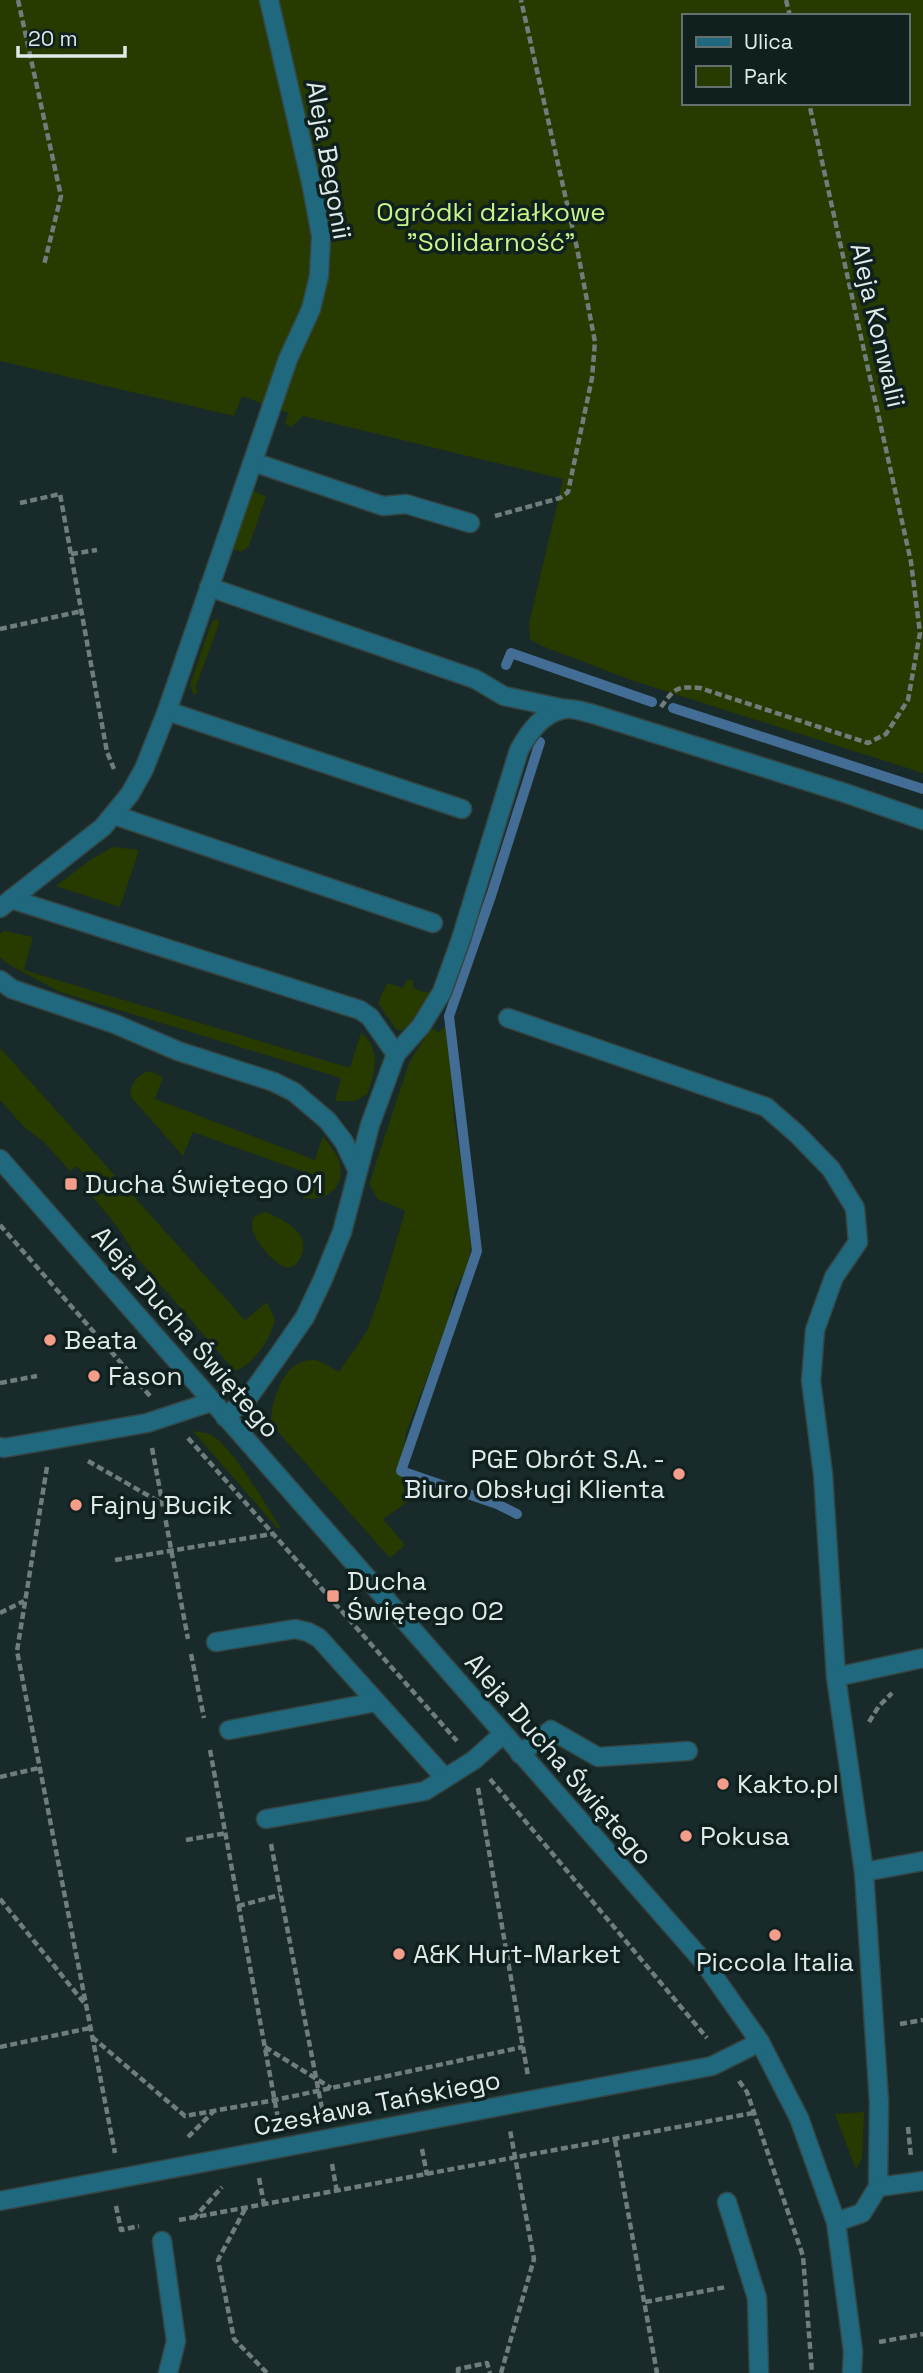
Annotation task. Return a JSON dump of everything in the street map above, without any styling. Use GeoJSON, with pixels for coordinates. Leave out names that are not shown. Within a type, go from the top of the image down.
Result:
{"type":"FeatureCollection","features":[{"type":"Feature","properties":{"kind":"street","name":"Aleja Begonii"},"geometry":{"type":"LineString","coordinates":[[6,904],[103,827],[130,794],[144,769],[167,711],[288,359],[311,309],[319,276],[321,236],[269,0]]}},
{"type":"Feature","properties":{"kind":"street"},"geometry":{"type":"LineString","coordinates":[[253,462],[383,506],[406,504],[470,523]]}},
{"type":"Feature","properties":{"kind":"street"},"geometry":{"type":"LineString","coordinates":[[209,587],[475,679],[504,696],[593,714],[923,820]]}},
{"type":"Feature","properties":{"kind":"street"},"geometry":{"type":"LineString","coordinates":[[225,1418],[248,1398],[304,1317],[323,1279],[342,1232],[370,1125],[396,1054],[421,1026],[442,992],[519,750],[528,732],[542,719],[565,709]]}},
{"type":"Feature","properties":{"kind":"street"},"geometry":{"type":"LineString","coordinates":[[167,711],[462,809]]}},
{"type":"Feature","properties":{"kind":"street"},"geometry":{"type":"LineString","coordinates":[[114,815],[433,923]]}},
{"type":"Feature","properties":{"kind":"street"},"geometry":{"type":"LineString","coordinates":[[6,904],[360,1010],[370,1017],[396,1054]]}},
{"type":"Feature","properties":{"kind":"street"},"geometry":{"type":"LineString","coordinates":[[0,980],[12,989],[115,1024],[178,1051],[274,1082],[293,1092],[328,1121],[344,1142],[357,1169]]}},
{"type":"Feature","properties":{"kind":"street"},"geometry":{"type":"LineString","coordinates":[[508,1018],[766,1107],[831,1169],[855,1208],[858,1242],[834,1278],[815,1330],[811,1381],[823,1474],[836,1677],[864,1872],[880,2102],[878,2187],[862,2213],[836,2222]]}},
{"type":"Feature","properties":{"kind":"street","name":"Aleja Ducha Świętego"},"geometry":{"type":"LineString","coordinates":[[0,1159],[703,1961],[760,2042],[799,2118],[836,2222],[853,2351],[852,2373]]}},
{"type":"Feature","properties":{"kind":"street"},"geometry":{"type":"LineString","coordinates":[[0,1447],[52,1441],[146,1423],[211,1402]]}},
{"type":"Feature","properties":{"kind":"street"},"geometry":{"type":"LineString","coordinates":[[216,1642],[295,1629],[319,1638],[445,1778]]}},
{"type":"Feature","properties":{"kind":"street"},"geometry":{"type":"LineString","coordinates":[[836,1677],[923,1658]]}},
{"type":"Feature","properties":{"kind":"street"},"geometry":{"type":"LineString","coordinates":[[229,1730],[376,1702]]}},
{"type":"Feature","properties":{"kind":"street"},"geometry":{"type":"LineString","coordinates":[[520,1754],[551,1730],[598,1757],[688,1751]]}},
{"type":"Feature","properties":{"kind":"street"},"geometry":{"type":"LineString","coordinates":[[266,1819],[425,1791],[474,1760],[503,1734]]}},
{"type":"Feature","properties":{"kind":"street"},"geometry":{"type":"LineString","coordinates":[[864,1872],[923,1861]]}},
{"type":"Feature","properties":{"kind":"street","name":"Czesława Tańskiego"},"geometry":{"type":"LineString","coordinates":[[0,2201],[712,2066],[760,2042]]}},
{"type":"Feature","properties":{"kind":"street"},"geometry":{"type":"LineString","coordinates":[[878,2187],[923,2181]]}},
{"type":"Feature","properties":{"kind":"street"},"geometry":{"type":"LineString","coordinates":[[727,2202],[757,2298],[759,2373]]}},
{"type":"Feature","properties":{"kind":"street"},"geometry":{"type":"LineString","coordinates":[[162,2241],[176,2341],[168,2373]]}},
{"type":"Feature","properties":{"kind":"path"},"geometry":{"type":"LineString","coordinates":[[18,0],[61,196],[44,265]]}},
{"type":"Feature","properties":{"kind":"path"},"geometry":{"type":"LineString","coordinates":[[470,523],[560,498],[568,492],[592,378],[595,342],[578,248],[521,0]]}},
{"type":"Feature","properties":{"kind":"path","name":"Aleja Konwalii"},"geometry":{"type":"LineString","coordinates":[[640,730],[671,692],[681,687],[700,688],[868,743],[886,734],[908,700],[920,634],[911,562],[809,105]]}},
{"type":"Feature","properties":{"kind":"path"},"geometry":{"type":"LineString","coordinates":[[20,503],[60,494],[107,752]]}},
{"type":"Feature","properties":{"kind":"path"},"geometry":{"type":"LineString","coordinates":[[71,554],[97,550]]}},
{"type":"Feature","properties":{"kind":"path"},"geometry":{"type":"LineString","coordinates":[[0,629],[82,611]]}},
{"type":"Feature","properties":{"kind":"path"},"geometry":{"type":"LineString","coordinates":[[0,1224],[474,1760],[532,2100]]}},
{"type":"Feature","properties":{"kind":"path"},"geometry":{"type":"LineString","coordinates":[[0,1382],[37,1376]]}},
{"type":"Feature","properties":{"kind":"path"},"geometry":{"type":"LineString","coordinates":[[146,1423],[204,1719]]}},
{"type":"Feature","properties":{"kind":"path"},"geometry":{"type":"LineString","coordinates":[[146,2225],[121,2230],[92,2037],[17,1651],[52,1441],[163,1504]]}},
{"type":"Feature","properties":{"kind":"path"},"geometry":{"type":"LineString","coordinates":[[115,1560],[273,1534]]}},
{"type":"Feature","properties":{"kind":"path"},"geometry":{"type":"LineString","coordinates":[[0,1613],[25,1601]]}},
{"type":"Feature","properties":{"kind":"path"},"geometry":{"type":"LineString","coordinates":[[431,1712],[438,1705]]}},
{"type":"Feature","properties":{"kind":"path"},"geometry":{"type":"LineString","coordinates":[[209,1744],[283,2147]]}},
{"type":"Feature","properties":{"kind":"path"},"geometry":{"type":"LineString","coordinates":[[0,1777],[39,1768]]}},
{"type":"Feature","properties":{"kind":"path"},"geometry":{"type":"LineString","coordinates":[[266,1819],[337,2192]]}},
{"type":"Feature","properties":{"kind":"path"},"geometry":{"type":"LineString","coordinates":[[187,1840],[227,1833]]}},
{"type":"Feature","properties":{"kind":"path"},"geometry":{"type":"LineString","coordinates":[[238,1906],[280,1895]]}},
{"type":"Feature","properties":{"kind":"path"},"geometry":{"type":"LineString","coordinates":[[0,1899],[86,2005]]}},
{"type":"Feature","properties":{"kind":"path"},"geometry":{"type":"LineString","coordinates":[[899,2024],[923,2020]]}},
{"type":"Feature","properties":{"kind":"path"},"geometry":{"type":"LineString","coordinates":[[0,2046],[90,2028]]}},
{"type":"Feature","properties":{"kind":"path"},"geometry":{"type":"LineString","coordinates":[[92,2037],[185,2116],[275,2100],[523,2047]]}},
{"type":"Feature","properties":{"kind":"path"},"geometry":{"type":"LineString","coordinates":[[264,2046],[331,2088]]}},
{"type":"Feature","properties":{"kind":"path"},"geometry":{"type":"LineString","coordinates":[[501,2373],[534,2259],[506,2105]]}},
{"type":"Feature","properties":{"kind":"path"},"geometry":{"type":"LineString","coordinates":[[170,2222],[753,2113]]}},
{"type":"Feature","properties":{"kind":"path"},"geometry":{"type":"LineString","coordinates":[[615,2140],[657,2373]]}},
{"type":"Feature","properties":{"kind":"path"},"geometry":{"type":"LineString","coordinates":[[245,2208],[218,2260],[234,2339],[264,2371]]}},
{"type":"Feature","properties":{"kind":"path"},"geometry":{"type":"LineString","coordinates":[[645,2302],[753,2283]]}},
{"type":"Feature","properties":{"kind":"path"},"geometry":{"type":"LineString","coordinates":[[878,2342],[923,2334]]}},
{"type":"Feature","properties":{"kind":"path"},"geometry":{"type":"LineString","coordinates":[[458,2373],[458,2369],[487,2362],[489,2373]]}},
{"type":"Feature","properties":{"kind":"green space","name":"Ogródki działkowe \"Solidarność\""},"geometry":{"type":"Polygon","coordinates":[[[0,0],[923,0],[923,773],[634,681],[530,639],[529,624],[563,479],[303,416],[291,427],[285,424],[288,413],[242,396],[234,416],[0,361],[0,0]]]}},
{"type":"Feature","properties":{"kind":"green space"},"geometry":{"type":"Polygon","coordinates":[[[252,491],[266,496],[249,546],[241,552],[233,549],[252,491]]]}},
{"type":"Feature","properties":{"kind":"green space"},"geometry":{"type":"Polygon","coordinates":[[[218,618],[219,624],[195,688],[198,691],[194,696],[190,685],[210,627],[218,618]]]}},
{"type":"Feature","properties":{"kind":"green space"},"geometry":{"type":"Polygon","coordinates":[[[113,847],[139,850],[120,907],[56,886],[90,860],[113,847]]]}},
{"type":"Feature","properties":{"kind":"green space"},"geometry":{"type":"Polygon","coordinates":[[[4,931],[33,937],[24,970],[350,1068],[361,1033],[372,1046],[375,1062],[367,1094],[355,1101],[335,1101],[341,1078],[60,992],[0,957],[0,934],[4,931]]]}},
{"type":"Feature","properties":{"kind":"green space"},"geometry":{"type":"Polygon","coordinates":[[[407,980],[413,980],[413,988],[431,992],[422,1009],[402,1031],[396,1029],[378,1003],[387,983],[403,988],[407,980]]]}},
{"type":"Feature","properties":{"kind":"green space"},"geometry":{"type":"Polygon","coordinates":[[[448,1024],[454,1120],[467,1198],[471,1247],[467,1267],[454,1294],[447,1325],[406,1433],[404,1452],[396,1471],[439,1488],[410,1500],[383,1519],[405,1545],[390,1558],[271,1424],[273,1404],[281,1383],[294,1366],[303,1361],[314,1360],[339,1372],[367,1331],[405,1211],[378,1199],[369,1184],[409,1063],[431,1028],[439,1032],[448,1024]]]}},
{"type":"Feature","properties":{"kind":"green space"},"geometry":{"type":"Polygon","coordinates":[[[0,1048],[245,1320],[267,1302],[275,1320],[265,1343],[243,1367],[235,1371],[138,1259],[117,1226],[86,1189],[92,1183],[77,1166],[70,1171],[0,1100],[0,1048]]]}},
{"type":"Feature","properties":{"kind":"green space"},"geometry":{"type":"Polygon","coordinates":[[[149,1071],[163,1077],[155,1099],[315,1160],[323,1136],[339,1161],[341,1170],[337,1185],[333,1191],[320,1198],[303,1198],[307,1173],[193,1132],[183,1156],[130,1096],[135,1080],[149,1071]]]}},
{"type":"Feature","properties":{"kind":"green space"},"geometry":{"type":"Polygon","coordinates":[[[266,1212],[288,1224],[301,1237],[303,1251],[293,1267],[284,1267],[277,1263],[256,1239],[252,1222],[256,1216],[266,1212]]]}},
{"type":"Feature","properties":{"kind":"green space"},"geometry":{"type":"Polygon","coordinates":[[[193,1431],[209,1434],[228,1450],[280,1527],[278,1529],[193,1431]]]}},
{"type":"Feature","properties":{"kind":"green space"},"geometry":{"type":"Polygon","coordinates":[[[864,2112],[862,2158],[856,2169],[835,2114],[864,2112]]]}},
{"type":"Feature","properties":{"kind":"waterway"},"geometry":{"type":"LineString","coordinates":[[506,665],[511,653],[652,702]]}},
{"type":"Feature","properties":{"kind":"waterway"},"geometry":{"type":"LineString","coordinates":[[673,708],[923,789]]}},
{"type":"Feature","properties":{"kind":"waterway"},"geometry":{"type":"LineString","coordinates":[[517,1514],[497,1504],[401,1471],[477,1251],[449,1016],[540,742]]}},
{"type":"Feature","properties":{"kind":"place","name":"Ducha Świętego 01"},"geometry":{"type":"Point","coordinates":[71,1184]}},
{"type":"Feature","properties":{"kind":"place","name":"Beata"},"geometry":{"type":"Point","coordinates":[50,1340]}},
{"type":"Feature","properties":{"kind":"place","name":"Fason"},"geometry":{"type":"Point","coordinates":[94,1376]}},
{"type":"Feature","properties":{"kind":"place","name":"PGE Obrót S.A. - Biuro Obsługi Klienta"},"geometry":{"type":"Point","coordinates":[679,1474]}},
{"type":"Feature","properties":{"kind":"place","name":"Fajny Bucik"},"geometry":{"type":"Point","coordinates":[76,1505]}},
{"type":"Feature","properties":{"kind":"place","name":"Ducha Świętego 02"},"geometry":{"type":"Point","coordinates":[333,1596]}},
{"type":"Feature","properties":{"kind":"place","name":"Kakto.pl"},"geometry":{"type":"Point","coordinates":[723,1784]}},
{"type":"Feature","properties":{"kind":"place","name":"Pokusa"},"geometry":{"type":"Point","coordinates":[686,1836]}},
{"type":"Feature","properties":{"kind":"place","name":"Piccola Italia"},"geometry":{"type":"Point","coordinates":[775,1935]}},
{"type":"Feature","properties":{"kind":"place","name":"A&K Hurt-Market"},"geometry":{"type":"Point","coordinates":[399,1954]}}]}
